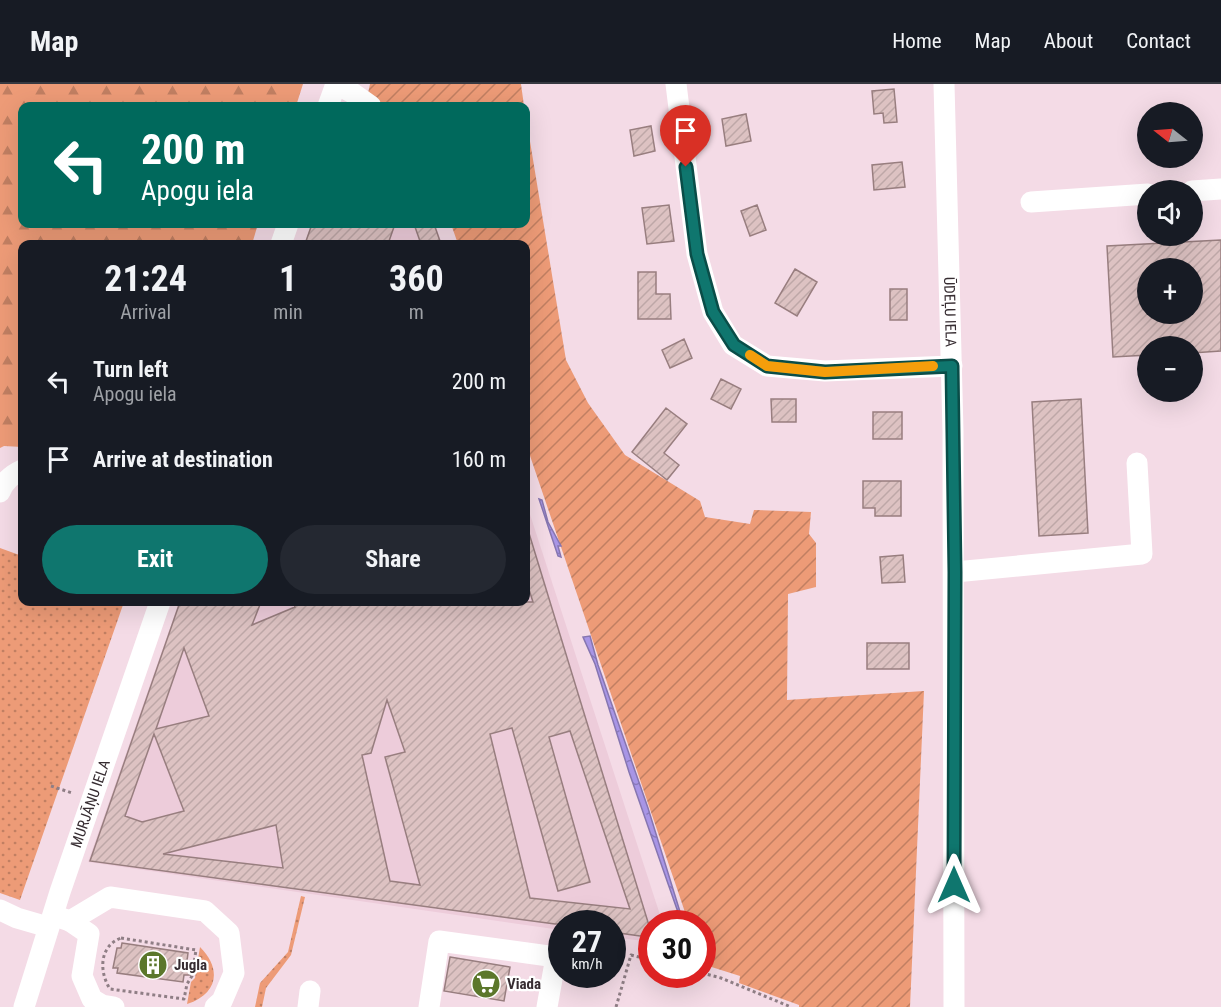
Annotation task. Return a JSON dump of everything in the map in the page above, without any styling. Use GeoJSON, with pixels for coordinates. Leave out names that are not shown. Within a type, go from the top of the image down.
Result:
{"type":"FeatureCollection","features":[{"type":"Feature","properties":{"kind":"street"},"geometry":{"type":"LineString","coordinates":[[329,102],[336,84],[365,102]]}},
{"type":"Feature","properties":{"kind":"street"},"geometry":{"type":"LineString","coordinates":[[676,84],[697,254],[713,312],[734,345],[767,366],[825,372],[952,366]]}},
{"type":"Feature","properties":{"kind":"street","name":"ŪDEĻU IELA"},"geometry":{"type":"LineString","coordinates":[[944,84],[955,572],[954,1007]]}},
{"type":"Feature","properties":{"kind":"street"},"geometry":{"type":"LineString","coordinates":[[1203,190],[1221,189]]}},
{"type":"Feature","properties":{"kind":"street"},"geometry":{"type":"LineString","coordinates":[[1031,202],[1137,195]]}},
{"type":"Feature","properties":{"kind":"street"},"geometry":{"type":"LineString","coordinates":[[955,572],[1142,554],[1137,463]]}},
{"type":"Feature","properties":{"kind":"street"},"geometry":{"type":"LineString","coordinates":[[0,492],[3,484],[12,474],[18,472]]}},
{"type":"Feature","properties":{"kind":"street","name":"MURJĀŅU IELA"},"geometry":{"type":"LineString","coordinates":[[24,1007],[57,921],[159,606]]}},
{"type":"Feature","properties":{"kind":"street"},"geometry":{"type":"LineString","coordinates":[[57,921],[110,897],[205,911],[229,933],[234,973],[222,1001],[214,1007]]}},
{"type":"Feature","properties":{"kind":"street"},"geometry":{"type":"LineString","coordinates":[[0,910],[17,918],[57,921],[89,934],[82,976],[92,999],[102,1005],[112,998]]}},
{"type":"Feature","properties":{"kind":"street"},"geometry":{"type":"LineString","coordinates":[[429,1007],[439,941],[556,957],[546,1007]]}},
{"type":"Feature","properties":{"kind":"path"},"geometry":{"type":"LineString","coordinates":[[51,786],[72,793]]}},
{"type":"Feature","properties":{"kind":"path"},"geometry":{"type":"LineString","coordinates":[[121,939],[196,950],[192,976],[187,984],[184,999],[112,998],[103,978],[103,965],[106,948],[112,941],[121,939]]}},
{"type":"Feature","properties":{"kind":"path"},"geometry":{"type":"LineString","coordinates":[[616,1007],[631,955],[638,957]]}},
{"type":"Feature","properties":{"kind":"path"},"geometry":{"type":"LineString","coordinates":[[716,977],[791,1007]]}},
{"type":"Feature","properties":{"kind":"shaded area"},"geometry":{"type":"Polygon","coordinates":[[[310,228],[436,228],[441,240],[306,240],[310,228]]]}},
{"type":"Feature","properties":{"kind":"shaded area"},"geometry":{"type":"Polygon","coordinates":[[[530,514],[658,910],[638,910],[638,940],[626,939],[626,910],[548,910],[548,928],[88,862],[178,606],[530,606],[530,514]]]}},
{"type":"Feature","properties":{"kind":"green space"},"geometry":{"type":"Polygon","coordinates":[[[0,84],[303,84],[297,102],[18,102],[18,228],[257,228],[253,240],[18,240],[18,447],[0,448],[0,84]]]}},
{"type":"Feature","properties":{"kind":"green space"},"geometry":{"type":"Polygon","coordinates":[[[370,84],[521,84],[523,102],[372,102],[367,98],[370,84]]]}},
{"type":"Feature","properties":{"kind":"green space"},"geometry":{"type":"Polygon","coordinates":[[[530,141],[566,360],[588,403],[625,455],[700,501],[705,517],[750,524],[754,510],[811,512],[809,534],[816,543],[816,587],[788,594],[787,700],[924,691],[910,1007],[799,1007],[799,1005],[739,983],[740,976],[716,968],[716,910],[684,910],[530,456],[530,240],[457,240],[452,228],[530,228],[530,141]]]}},
{"type":"Feature","properties":{"kind":"green space"},"geometry":{"type":"Polygon","coordinates":[[[0,548],[18,555],[18,606],[123,606],[20,900],[0,893],[0,548]]]}},
{"type":"Feature","properties":{"kind":"green space"},"geometry":{"type":"Polygon","coordinates":[[[301,896],[305,897],[291,955],[266,988],[262,1007],[255,1007],[260,983],[288,952],[301,896]]]}},
{"type":"Feature","properties":{"kind":"green space"},"geometry":{"type":"Polygon","coordinates":[[[200,947],[212,964],[213,980],[205,994],[187,1004],[191,982],[195,978],[200,947]]]}},
{"type":"Feature","properties":{"kind":"water"},"geometry":{"type":"Polygon","coordinates":[[[539,499],[542,500],[548,522],[561,546],[558,546],[561,557],[558,556],[539,499]]]}},
{"type":"Feature","properties":{"kind":"water"},"geometry":{"type":"Polygon","coordinates":[[[590,636],[679,910],[677,910],[629,772],[595,664],[583,637],[590,636]]]}},
{"type":"Feature","properties":{"kind":"building"},"geometry":{"type":"Polygon","coordinates":[[[894,89],[897,122],[884,123],[883,113],[874,114],[872,91],[894,89]]]}},
{"type":"Feature","properties":{"kind":"building"},"geometry":{"type":"Polygon","coordinates":[[[746,114],[751,141],[726,146],[722,119],[746,114]]]}},
{"type":"Feature","properties":{"kind":"building"},"geometry":{"type":"Polygon","coordinates":[[[651,126],[655,151],[634,156],[630,130],[651,126]]]}},
{"type":"Feature","properties":{"kind":"building"},"geometry":{"type":"Polygon","coordinates":[[[902,162],[905,187],[874,190],[872,165],[902,162]]]}},
{"type":"Feature","properties":{"kind":"building"},"geometry":{"type":"Polygon","coordinates":[[[669,205],[674,241],[647,244],[642,208],[669,205]]]}},
{"type":"Feature","properties":{"kind":"building"},"geometry":{"type":"Polygon","coordinates":[[[757,205],[766,230],[750,236],[741,211],[757,205]]]}},
{"type":"Feature","properties":{"kind":"building"},"geometry":{"type":"Polygon","coordinates":[[[311,228],[394,228],[389,240],[306,240],[311,228]]]}},
{"type":"Feature","properties":{"kind":"building"},"geometry":{"type":"Polygon","coordinates":[[[415,228],[435,228],[440,240],[420,240],[415,228]]]}},
{"type":"Feature","properties":{"kind":"building"},"geometry":{"type":"Polygon","coordinates":[[[1221,240],[1221,351],[1203,352],[1203,336],[1137,336],[1137,356],[1113,357],[1107,246],[1203,246],[1203,241],[1221,240]]]}},
{"type":"Feature","properties":{"kind":"building"},"geometry":{"type":"Polygon","coordinates":[[[795,269],[817,282],[797,316],[775,303],[795,269]]]}},
{"type":"Feature","properties":{"kind":"building"},"geometry":{"type":"Polygon","coordinates":[[[638,272],[656,272],[656,294],[670,294],[671,319],[638,319],[638,272]]]}},
{"type":"Feature","properties":{"kind":"building"},"geometry":{"type":"Polygon","coordinates":[[[890,289],[907,289],[907,320],[890,320],[890,289]]]}},
{"type":"Feature","properties":{"kind":"building"},"geometry":{"type":"Polygon","coordinates":[[[684,339],[692,358],[670,368],[662,350],[684,339]]]}},
{"type":"Feature","properties":{"kind":"building"},"geometry":{"type":"Polygon","coordinates":[[[721,379],[741,389],[731,409],[711,399],[721,379]]]}},
{"type":"Feature","properties":{"kind":"building"},"geometry":{"type":"Polygon","coordinates":[[[771,399],[796,399],[796,422],[772,422],[771,399]]]}},
{"type":"Feature","properties":{"kind":"building"},"geometry":{"type":"Polygon","coordinates":[[[1081,399],[1088,533],[1039,536],[1032,402],[1081,399]]]}},
{"type":"Feature","properties":{"kind":"building"},"geometry":{"type":"Polygon","coordinates":[[[666,408],[687,424],[664,453],[679,465],[667,480],[632,452],[666,408]]]}},
{"type":"Feature","properties":{"kind":"building"},"geometry":{"type":"Polygon","coordinates":[[[873,412],[902,412],[902,439],[873,439],[873,412]]]}},
{"type":"Feature","properties":{"kind":"building"},"geometry":{"type":"Polygon","coordinates":[[[863,481],[901,481],[901,516],[875,516],[875,508],[863,508],[863,481]]]}},
{"type":"Feature","properties":{"kind":"building"},"geometry":{"type":"Polygon","coordinates":[[[530,537],[644,910],[638,910],[638,936],[626,934],[626,910],[548,910],[548,923],[90,861],[179,606],[259,606],[252,625],[295,606],[530,606],[530,602],[533,602],[530,593],[530,537]],[[184,648],[156,729],[209,716],[184,648]],[[387,700],[371,753],[362,755],[390,881],[420,885],[385,757],[405,752],[387,700]],[[512,728],[490,734],[530,898],[630,909],[570,731],[549,737],[590,882],[558,891],[512,728]],[[154,734],[125,816],[142,822],[184,811],[154,734]],[[276,825],[163,854],[283,868],[276,825]]]}},
{"type":"Feature","properties":{"kind":"building"},"geometry":{"type":"Polygon","coordinates":[[[903,555],[905,582],[882,583],[880,557],[903,555]]]}},
{"type":"Feature","properties":{"kind":"building"},"geometry":{"type":"Polygon","coordinates":[[[867,643],[909,643],[909,669],[867,669],[867,643]]]}},
{"type":"Feature","properties":{"kind":"building","name":"Jugla"},"geometry":{"type":"Polygon","coordinates":[[[122,943],[188,953],[187,961],[192,962],[190,975],[184,975],[183,982],[117,973],[118,968],[113,968],[117,948],[121,948],[122,943]]]}},
{"type":"Feature","properties":{"kind":"building"},"geometry":{"type":"Polygon","coordinates":[[[450,957],[510,967],[504,1001],[444,991],[450,957]]]}},
{"type":"Feature","properties":{"kind":"slow traffic"},"geometry":{"type":"LineString","coordinates":[[750,355],[767,366],[825,372],[933,366]]}},
{"type":"Feature","properties":{"kind":"place","name":"Jugla"},"geometry":{"type":"Point","coordinates":[153,965]}},
{"type":"Feature","properties":{"kind":"place","name":"Viada"},"geometry":{"type":"Point","coordinates":[486,984]}},
{"type":"Feature","properties":{"kind":"route"},"geometry":{"type":"LineString","coordinates":[[686,167],[697,254],[713,312],[734,345],[767,366],[825,372],[952,366],[955,572],[954,885]]}}]}
